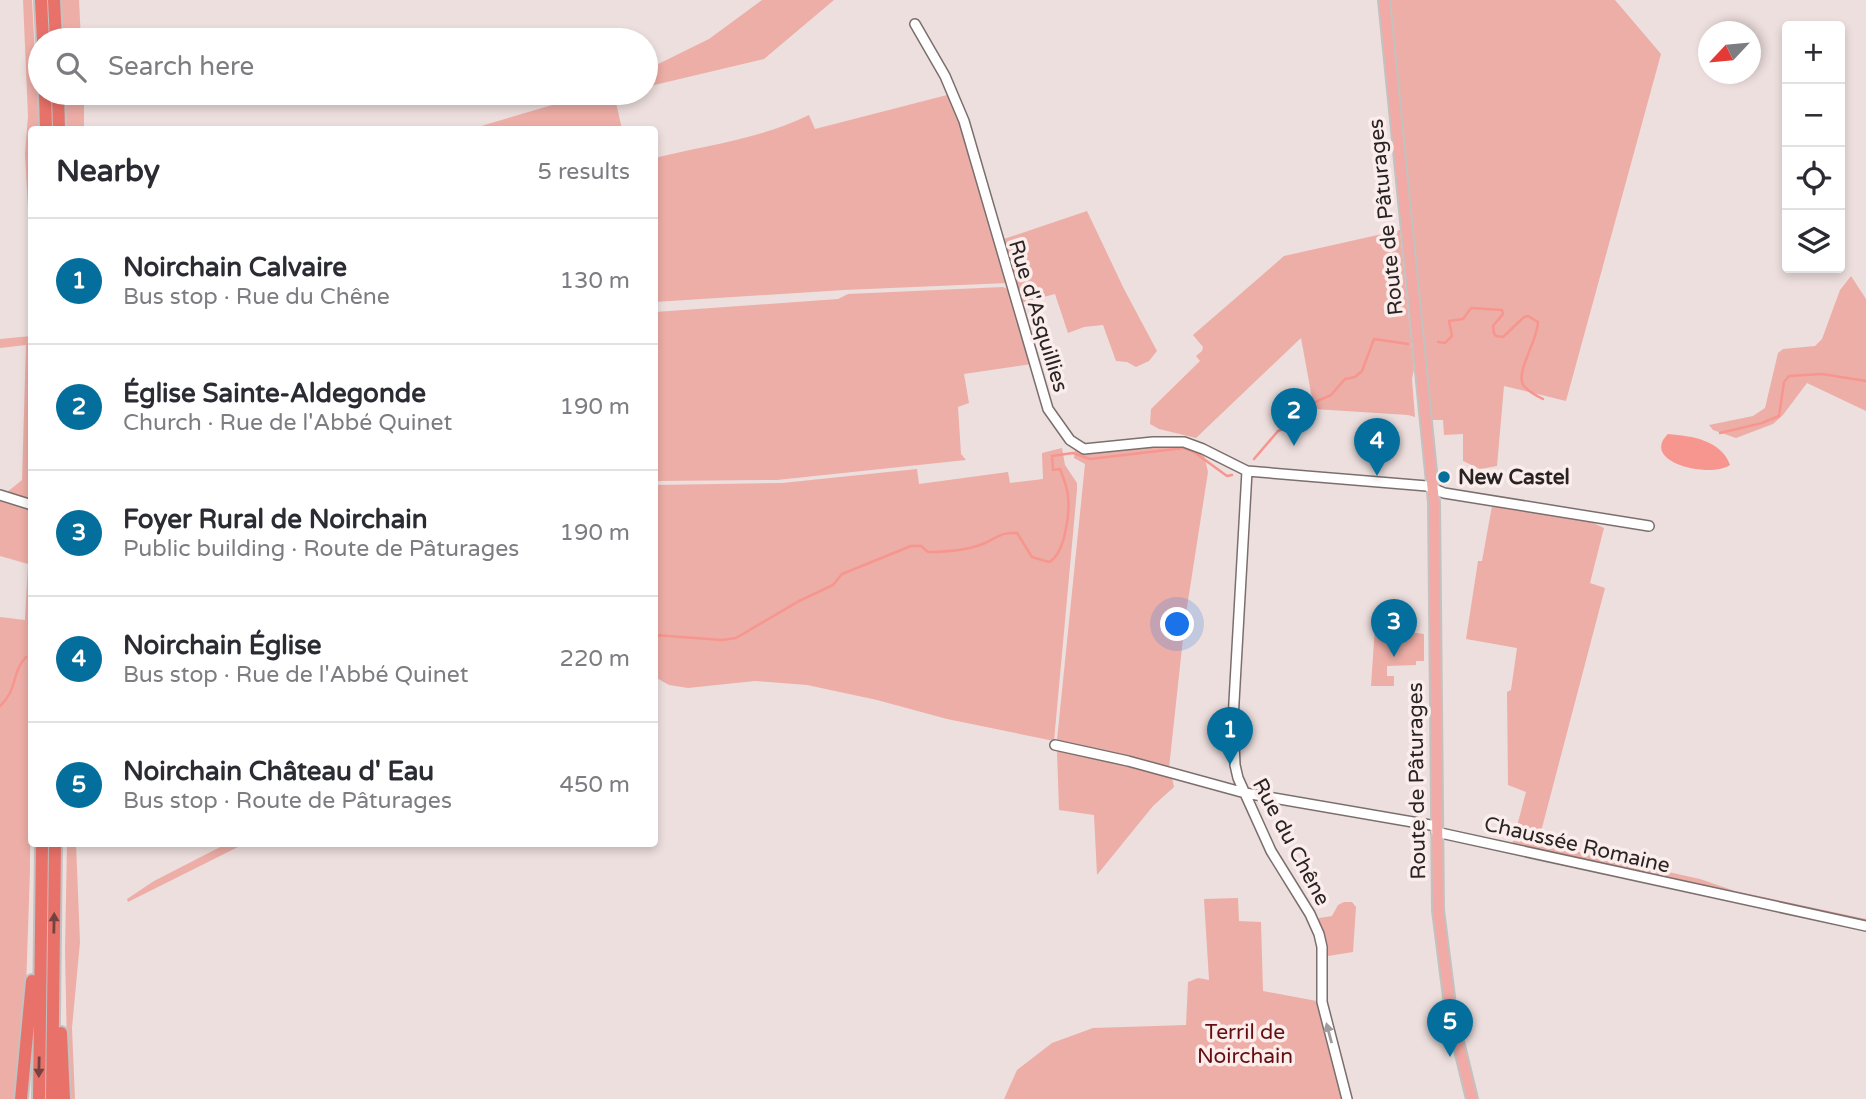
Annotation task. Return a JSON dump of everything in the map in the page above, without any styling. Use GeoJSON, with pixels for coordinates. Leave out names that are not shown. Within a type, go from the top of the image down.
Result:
{"type":"FeatureCollection","features":[{"type":"Feature","properties":{"kind":"highway"},"geometry":{"type":"LineString","coordinates":[[41,0],[42,28]]}},
{"type":"Feature","properties":{"kind":"highway"},"geometry":{"type":"LineString","coordinates":[[54,0],[55,28]]}},
{"type":"Feature","properties":{"kind":"highway"},"geometry":{"type":"LineString","coordinates":[[45,105],[46,126]]}},
{"type":"Feature","properties":{"kind":"highway"},"geometry":{"type":"LineString","coordinates":[[58,105],[59,126]]}},
{"type":"Feature","properties":{"kind":"highway"},"geometry":{"type":"LineString","coordinates":[[39,1099],[42,847]]}},
{"type":"Feature","properties":{"kind":"highway"},"geometry":{"type":"LineString","coordinates":[[52,1099],[55,847]]}},
{"type":"Feature","properties":{"kind":"highway"},"geometry":{"type":"LineString","coordinates":[[21,1099],[31,1006],[34,943],[41,925]]}},
{"type":"Feature","properties":{"kind":"highway"},"geometry":{"type":"LineString","coordinates":[[54,991],[60,1003],[64,1099]]}},
{"type":"Feature","properties":{"kind":"main road","name":"Route de Pâturages"},"geometry":{"type":"LineString","coordinates":[[1384,0],[1433,489],[1438,910],[1451,1013],[1472,1099]]}},
{"type":"Feature","properties":{"kind":"street","name":"Rue d'Asquillies"},"geometry":{"type":"LineString","coordinates":[[915,24],[946,76],[959,105],[1041,389],[1048,408],[1065,435],[1084,449],[1153,442],[1184,442],[1247,471]]}},
{"type":"Feature","properties":{"kind":"street"},"geometry":{"type":"LineString","coordinates":[[1247,471],[1427,486],[1649,526]]}},
{"type":"Feature","properties":{"kind":"street","name":"Rue du Chêne"},"geometry":{"type":"LineString","coordinates":[[1247,471],[1233,720],[1235,765],[1271,851],[1319,934],[1322,947],[1322,1002],[1347,1099]]}},
{"type":"Feature","properties":{"kind":"street"},"geometry":{"type":"LineString","coordinates":[[0,495],[28,504]]}},
{"type":"Feature","properties":{"kind":"street","name":"Chaussée Romaine"},"geometry":{"type":"LineString","coordinates":[[1055,745],[1128,761],[1245,793],[1436,829],[1709,893],[1866,926]]}},
{"type":"Feature","properties":{"kind":"green space"},"geometry":{"type":"Polygon","coordinates":[[[23,0],[32,0],[34,28],[28,28],[28,105],[38,105],[39,126],[28,126],[28,208],[25,154],[28,116],[23,0]]]}},
{"type":"Feature","properties":{"kind":"green space"},"geometry":{"type":"Polygon","coordinates":[[[61,0],[79,0],[80,28],[62,28],[61,0]]]}},
{"type":"Feature","properties":{"kind":"green space"},"geometry":{"type":"Polygon","coordinates":[[[762,0],[834,0],[764,59],[658,84],[658,64],[709,39],[762,0]]]}},
{"type":"Feature","properties":{"kind":"green space"},"geometry":{"type":"Polygon","coordinates":[[[1384,0],[1615,0],[1661,54],[1566,401],[1504,386],[1497,466],[1480,469],[1463,461],[1463,434],[1444,435],[1443,420],[1426,420],[1384,0]]]}},
{"type":"Feature","properties":{"kind":"green space"},"geometry":{"type":"Polygon","coordinates":[[[951,94],[1008,283],[658,302],[658,157],[753,136],[809,115],[815,129],[951,94]]]}},
{"type":"Feature","properties":{"kind":"green space"},"geometry":{"type":"Polygon","coordinates":[[[66,105],[84,105],[84,126],[67,126],[66,105]]]}},
{"type":"Feature","properties":{"kind":"green space"},"geometry":{"type":"Polygon","coordinates":[[[552,105],[617,105],[621,126],[481,126],[552,105]]]}},
{"type":"Feature","properties":{"kind":"green space"},"geometry":{"type":"Polygon","coordinates":[[[1087,211],[1157,351],[1149,361],[1136,367],[1127,362],[1116,361],[1103,325],[1084,327],[1068,333],[1055,294],[1017,304],[998,241],[1087,211]]]}},
{"type":"Feature","properties":{"kind":"green space"},"geometry":{"type":"Polygon","coordinates":[[[1400,230],[1414,369],[1412,379],[1415,417],[1314,409],[1301,338],[1196,438],[1159,429],[1150,424],[1151,409],[1200,361],[1196,356],[1203,347],[1193,335],[1284,256],[1400,230]]]}},
{"type":"Feature","properties":{"kind":"green space"},"geometry":{"type":"Polygon","coordinates":[[[1851,276],[1866,299],[1866,411],[1807,383],[1773,424],[1736,438],[1713,430],[1709,425],[1753,416],[1765,408],[1778,353],[1783,349],[1815,346],[1822,339],[1840,290],[1851,276]]]}},
{"type":"Feature","properties":{"kind":"green space"},"geometry":{"type":"Polygon","coordinates":[[[1003,287],[1010,290],[1032,364],[964,374],[969,403],[958,407],[961,454],[966,460],[777,480],[658,481],[658,312],[838,299],[848,294],[1003,287]]]}},
{"type":"Feature","properties":{"kind":"green space"},"geometry":{"type":"Polygon","coordinates":[[[28,336],[28,500],[6,493],[22,480],[26,345],[0,348],[0,339],[28,336]]]}},
{"type":"Feature","properties":{"kind":"green space"},"geometry":{"type":"Polygon","coordinates":[[[1170,444],[1203,450],[1208,472],[1185,620],[1169,768],[1059,743],[1057,740],[1085,464],[1074,458],[1075,449],[1083,451],[1170,444]]]}},
{"type":"Feature","properties":{"kind":"green space"},"geometry":{"type":"Polygon","coordinates":[[[1062,448],[1065,465],[1077,483],[1054,741],[947,719],[807,685],[755,681],[688,688],[669,685],[658,679],[658,485],[782,483],[917,469],[919,484],[1008,472],[1010,483],[1043,479],[1042,453],[1062,448]]]}},
{"type":"Feature","properties":{"kind":"green space"},"geometry":{"type":"Polygon","coordinates":[[[0,498],[28,507],[28,564],[0,556],[0,498]]]}},
{"type":"Feature","properties":{"kind":"green space"},"geometry":{"type":"Polygon","coordinates":[[[1492,506],[1587,520],[1604,528],[1590,583],[1605,588],[1538,843],[1700,879],[1735,891],[1866,919],[1866,923],[1512,845],[1526,792],[1508,785],[1507,692],[1511,690],[1517,648],[1466,639],[1478,561],[1482,561],[1492,506]]]}},
{"type":"Feature","properties":{"kind":"green space"},"geometry":{"type":"Polygon","coordinates":[[[28,564],[28,847],[30,847],[26,988],[15,1099],[0,1099],[0,617],[25,620],[28,564]]]}},
{"type":"Feature","properties":{"kind":"green space"},"geometry":{"type":"Polygon","coordinates":[[[1375,627],[1424,634],[1424,661],[1416,661],[1416,665],[1387,666],[1387,676],[1394,676],[1394,686],[1371,686],[1375,627]]]}},
{"type":"Feature","properties":{"kind":"green space"},"geometry":{"type":"Polygon","coordinates":[[[1057,751],[1171,772],[1174,787],[1153,806],[1097,875],[1094,815],[1059,810],[1057,751]]]}},
{"type":"Feature","properties":{"kind":"green space"},"geometry":{"type":"Polygon","coordinates":[[[67,847],[76,847],[80,942],[72,1028],[75,1099],[68,1099],[65,950],[67,847]]]}},
{"type":"Feature","properties":{"kind":"green space"},"geometry":{"type":"Polygon","coordinates":[[[220,847],[238,847],[128,902],[127,899],[154,881],[220,847]]]}},
{"type":"Feature","properties":{"kind":"green space","name":"Terril de Noirchain"},"geometry":{"type":"Polygon","coordinates":[[[1238,898],[1239,921],[1261,922],[1263,991],[1322,1002],[1347,1099],[1004,1099],[1017,1070],[1052,1043],[1093,1028],[1186,1025],[1188,982],[1198,978],[1209,980],[1204,899],[1238,898]]]}},
{"type":"Feature","properties":{"kind":"green space"},"geometry":{"type":"Polygon","coordinates":[[[1352,902],[1356,907],[1353,952],[1328,956],[1318,921],[1319,918],[1332,916],[1338,905],[1352,902]]]}},
{"type":"Feature","properties":{"kind":"shaded area"},"geometry":{"type":"Polygon","coordinates":[[[1668,434],[1696,438],[1713,445],[1726,457],[1730,465],[1720,469],[1694,469],[1670,460],[1663,453],[1662,444],[1668,434]]]}},
{"type":"Feature","properties":{"kind":"waterway"},"geometry":{"type":"LineString","coordinates":[[1438,342],[1445,343],[1452,336],[1449,321],[1463,319],[1471,308],[1502,310],[1503,314],[1493,326],[1496,336],[1503,337],[1528,316],[1538,322],[1524,365],[1522,381],[1528,390],[1543,399]]}},
{"type":"Feature","properties":{"kind":"waterway"},"geometry":{"type":"LineString","coordinates":[[1254,459],[1278,431],[1295,424],[1304,407],[1331,395],[1345,379],[1355,377],[1362,371],[1374,339],[1408,344]]}},
{"type":"Feature","properties":{"kind":"waterway"},"geometry":{"type":"LineString","coordinates":[[1720,433],[1779,416],[1784,382],[1789,376],[1822,374],[1866,381]]}},
{"type":"Feature","properties":{"kind":"waterway"},"geometry":{"type":"LineString","coordinates":[[658,635],[722,640],[736,638],[799,601],[833,585],[842,574],[911,546],[921,546],[928,552],[957,550],[979,545],[1004,534],[1017,533],[1032,557],[1049,562],[1063,542],[1068,503],[1067,489],[1060,469],[1053,470],[1052,456],[1073,453],[1090,459],[1184,448],[1194,452],[1227,476],[1232,475]]}},
{"type":"Feature","properties":{"kind":"waterway"},"geometry":{"type":"LineString","coordinates":[[0,706],[10,694],[18,669],[26,657]]}},
{"type":"Feature","properties":{"kind":"place","name":"Église Sainte-Aldegonde"},"geometry":{"type":"Point","coordinates":[1294,446]}},
{"type":"Feature","properties":{"kind":"place","name":"Noirchain Église"},"geometry":{"type":"Point","coordinates":[1377,476]}},
{"type":"Feature","properties":{"kind":"place","name":"New Castel"},"geometry":{"type":"Point","coordinates":[1444,477]}},
{"type":"Feature","properties":{"kind":"place","name":"Foyer Rural de Noirchain"},"geometry":{"type":"Point","coordinates":[1394,657]}},
{"type":"Feature","properties":{"kind":"place","name":"Noirchain Calvaire"},"geometry":{"type":"Point","coordinates":[1230,765]}},
{"type":"Feature","properties":{"kind":"place","name":"Noirchain Château d' Eau"},"geometry":{"type":"Point","coordinates":[1450,1057]}}]}
